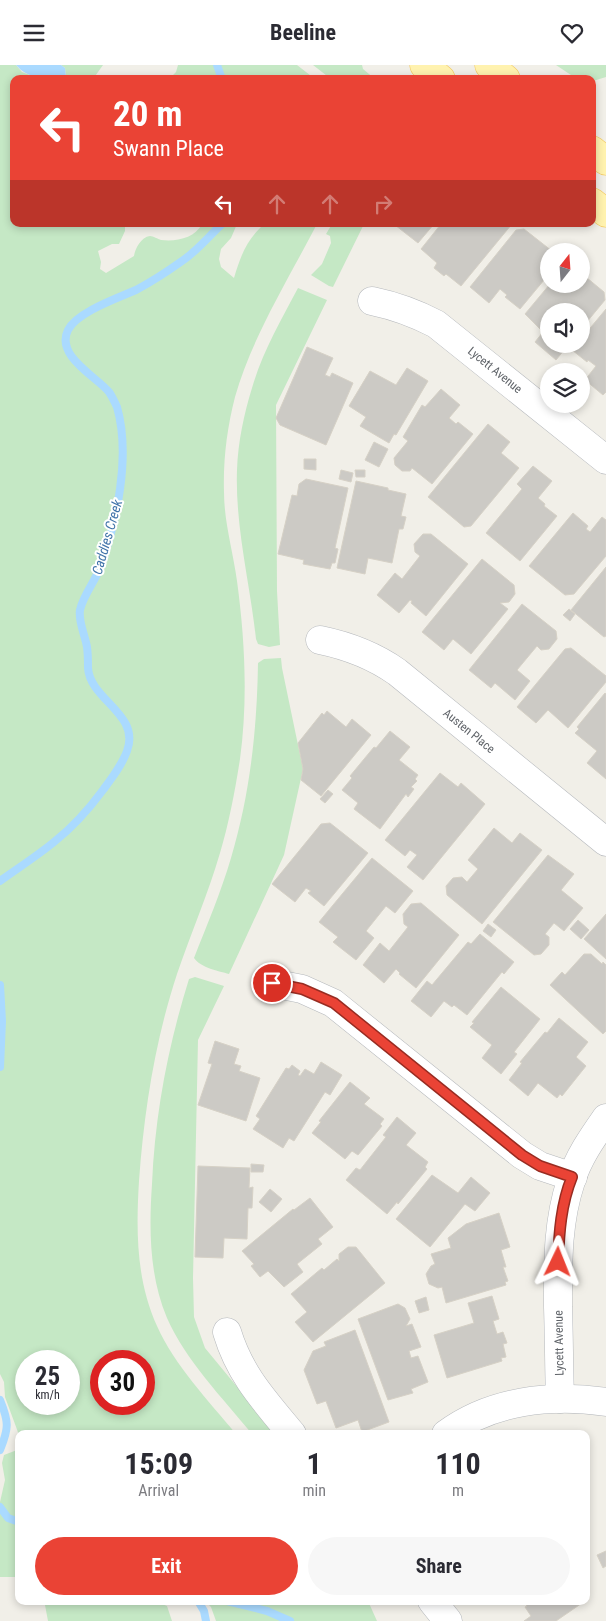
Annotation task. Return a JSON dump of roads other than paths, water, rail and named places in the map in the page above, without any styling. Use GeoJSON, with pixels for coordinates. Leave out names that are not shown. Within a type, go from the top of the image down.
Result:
{"type":"FeatureCollection","features":[{"type":"Feature","properties":{"kind":"main road"},"geometry":{"type":"LineString","coordinates":[[424,65],[436,75]]}},
{"type":"Feature","properties":{"kind":"main road"},"geometry":{"type":"LineString","coordinates":[[489,65],[501,75]]}},
{"type":"Feature","properties":{"kind":"main road"},"geometry":{"type":"LineString","coordinates":[[596,153],[606,161]]}},
{"type":"Feature","properties":{"kind":"main road"},"geometry":{"type":"LineString","coordinates":[[596,205],[606,213]]}},
{"type":"Feature","properties":{"kind":"street","name":"Lycett Avenue"},"geometry":{"type":"LineString","coordinates":[[372,301],[407,310],[436,324],[606,460]]}},
{"type":"Feature","properties":{"kind":"street","name":"Austen Place"},"geometry":{"type":"LineString","coordinates":[[320,640],[370,655],[397,672],[606,842]]}},
{"type":"Feature","properties":{"kind":"street"},"geometry":{"type":"LineString","coordinates":[[272,983],[302,989],[334,1003],[522,1155],[540,1166],[572,1177]]}},
{"type":"Feature","properties":{"kind":"street","name":"Lycett Avenue"},"geometry":{"type":"LineString","coordinates":[[560,1399],[558,1262],[559,1234],[563,1207],[572,1177],[589,1143],[606,1118]]}},
{"type":"Feature","properties":{"kind":"street"},"geometry":{"type":"LineString","coordinates":[[227,1332],[235,1358],[248,1381],[289,1430]]}},
{"type":"Feature","properties":{"kind":"street"},"geometry":{"type":"LineString","coordinates":[[453,1430],[472,1419],[497,1409],[524,1402],[578,1399],[606,1402]]}},
{"type":"Feature","properties":{"kind":"street"},"geometry":{"type":"LineString","coordinates":[[435,1605],[448,1621]]}},
{"type":"Feature","properties":{"kind":"water"},"geometry":{"type":"Polygon","coordinates":[[[16,65],[61,65],[65,68],[66,75],[30,75],[16,65]]]}},
{"type":"Feature","properties":{"kind":"waterway","name":"Caddies Creek"},"geometry":{"type":"LineString","coordinates":[[217,65],[221,75]]}},
{"type":"Feature","properties":{"kind":"waterway","name":"Caddies Creek"},"geometry":{"type":"LineString","coordinates":[[0,881],[48,847],[80,817],[98,797],[120,766],[127,751],[129,738],[127,727],[121,717],[91,679],[80,614],[84,599],[100,568],[117,509],[122,467],[123,446],[121,426],[117,407],[109,392],[79,365],[67,349],[68,330],[80,317],[109,301],[136,290],[177,265],[193,253],[219,227]]}},
{"type":"Feature","properties":{"kind":"waterway","name":"Caddies Creek"},"geometry":{"type":"LineString","coordinates":[[0,985],[2,1021],[0,1067]]}},
{"type":"Feature","properties":{"kind":"waterway","name":"Caddies Creek"},"geometry":{"type":"LineString","coordinates":[[0,1400],[7,1425],[0,1450]]}},
{"type":"Feature","properties":{"kind":"waterway"},"geometry":{"type":"LineString","coordinates":[[0,1507],[8,1518],[15,1521]]}},
{"type":"Feature","properties":{"kind":"waterway"},"geometry":{"type":"LineString","coordinates":[[200,1605],[206,1621]]}},
{"type":"Feature","properties":{"kind":"waterway"},"geometry":{"type":"LineString","coordinates":[[243,1605],[267,1611],[290,1621]]}}]}
